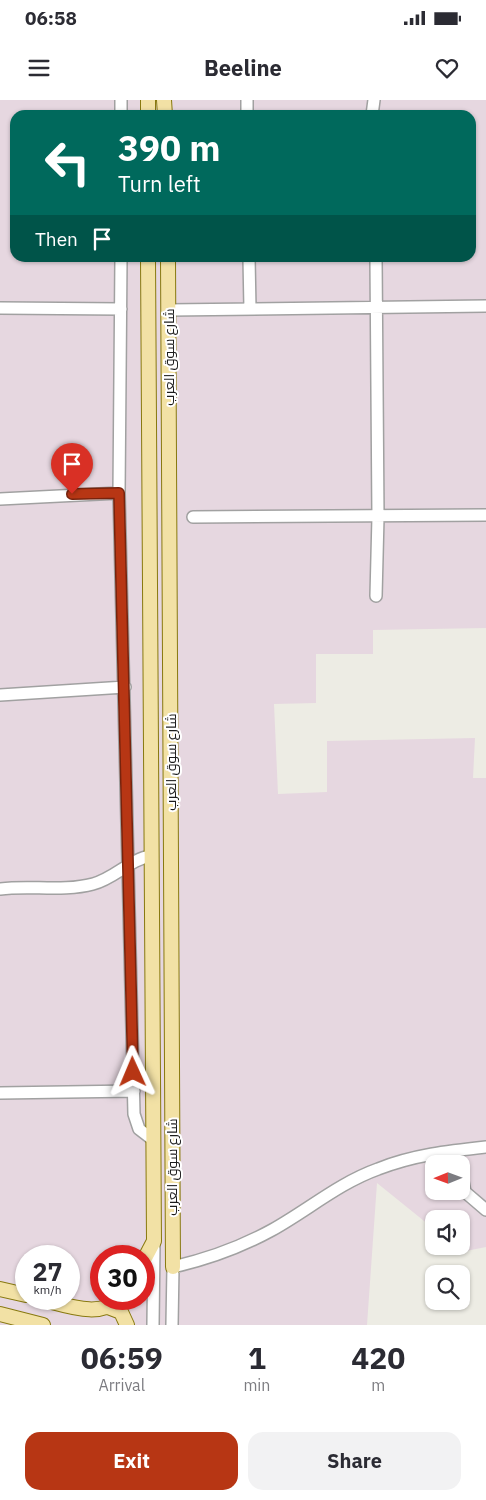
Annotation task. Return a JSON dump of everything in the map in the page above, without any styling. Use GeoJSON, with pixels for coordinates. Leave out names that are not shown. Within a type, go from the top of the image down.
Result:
{"type":"FeatureCollection","features":[{"type":"Feature","properties":{"kind":"main road"},"geometry":{"type":"LineString","coordinates":[[148,262],[154,1241],[152,1245]]}},
{"type":"Feature","properties":{"kind":"main road","name":"شارع سوق العرب"},"geometry":{"type":"LineString","coordinates":[[168,262],[173,1267]]}},
{"type":"Feature","properties":{"kind":"main road"},"geometry":{"type":"LineString","coordinates":[[0,1290],[15,1293]]}},
{"type":"Feature","properties":{"kind":"main road"},"geometry":{"type":"LineString","coordinates":[[115,1310],[120,1312],[127,1325]]}},
{"type":"Feature","properties":{"kind":"main road"},"geometry":{"type":"LineString","coordinates":[[0,1314],[43,1325]]}},
{"type":"Feature","properties":{"kind":"street"},"geometry":{"type":"LineString","coordinates":[[121,262],[119,493],[134,1091],[136,1124],[143,1133],[152,1139]]}},
{"type":"Feature","properties":{"kind":"street"},"geometry":{"type":"LineString","coordinates":[[249,262],[250,309]]}},
{"type":"Feature","properties":{"kind":"street"},"geometry":{"type":"LineString","coordinates":[[376,262],[378,517],[376,596]]}},
{"type":"Feature","properties":{"kind":"street"},"geometry":{"type":"LineString","coordinates":[[169,310],[486,306]]}},
{"type":"Feature","properties":{"kind":"street"},"geometry":{"type":"LineString","coordinates":[[0,308],[121,309]]}},
{"type":"Feature","properties":{"kind":"street"},"geometry":{"type":"LineString","coordinates":[[0,499],[119,493]]}},
{"type":"Feature","properties":{"kind":"street"},"geometry":{"type":"LineString","coordinates":[[193,517],[486,515]]}},
{"type":"Feature","properties":{"kind":"street"},"geometry":{"type":"LineString","coordinates":[[0,695],[125,687]]}},
{"type":"Feature","properties":{"kind":"street"},"geometry":{"type":"LineString","coordinates":[[0,889],[83,886],[102,882],[141,858],[151,856]]}},
{"type":"Feature","properties":{"kind":"street"},"geometry":{"type":"LineString","coordinates":[[0,1093],[134,1091]]}},
{"type":"Feature","properties":{"kind":"street"},"geometry":{"type":"LineString","coordinates":[[172,1325],[173,1267],[214,1256],[254,1240],[347,1184],[377,1169],[408,1159],[486,1147]]}},
{"type":"Feature","properties":{"kind":"street"},"geometry":{"type":"LineString","coordinates":[[458,1150],[459,1155]]}},
{"type":"Feature","properties":{"kind":"street"},"geometry":{"type":"LineString","coordinates":[[470,1196],[486,1210]]}},
{"type":"Feature","properties":{"kind":"street"},"geometry":{"type":"LineString","coordinates":[[152,1325],[154,1241]]}},
{"type":"Feature","properties":{"kind":"shaded area"},"geometry":{"type":"Polygon","coordinates":[[[0,100],[486,100],[486,628],[373,630],[373,654],[316,654],[316,703],[274,704],[278,794],[327,792],[327,741],[475,738],[473,778],[486,778],[486,1247],[470,1250],[470,1210],[425,1210],[425,1222],[377,1183],[367,1325],[0,1325],[0,100]]]}},
{"type":"Feature","properties":{"kind":"route"},"geometry":{"type":"LineString","coordinates":[[72,494],[119,493],[133,1072]]}}]}
